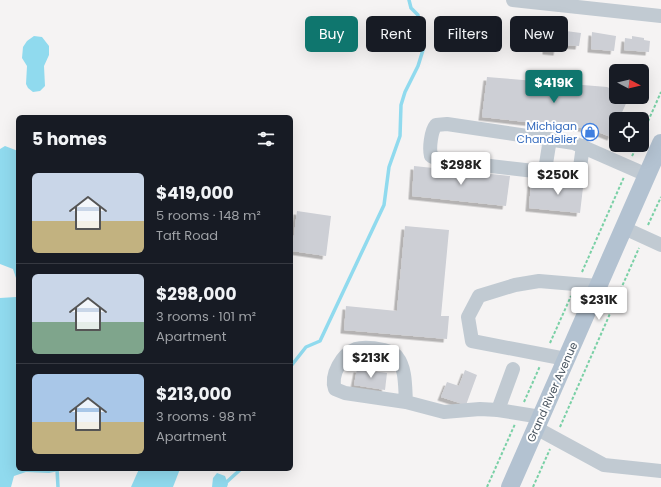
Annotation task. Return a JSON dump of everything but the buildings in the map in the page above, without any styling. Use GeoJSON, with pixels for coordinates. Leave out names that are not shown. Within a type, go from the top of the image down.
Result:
{"type":"FeatureCollection","features":[{"type":"Feature","properties":{"kind":"main road","name":"Grand River Avenue"},"geometry":{"type":"LineString","coordinates":[[510,487],[661,143]]}},
{"type":"Feature","properties":{"kind":"street"},"geometry":{"type":"LineString","coordinates":[[513,0],[576,3],[661,16]]}},
{"type":"Feature","properties":{"kind":"street"},"geometry":{"type":"LineString","coordinates":[[550,139],[545,170],[543,172],[439,160],[431,156],[430,152],[434,128],[436,125],[441,124],[550,139],[574,143],[647,175]]}},
{"type":"Feature","properties":{"kind":"street"},"geometry":{"type":"LineString","coordinates":[[579,174],[583,146]]}},
{"type":"Feature","properties":{"kind":"street"},"geometry":{"type":"LineString","coordinates":[[624,228],[661,244]]}},
{"type":"Feature","properties":{"kind":"street"},"geometry":{"type":"LineString","coordinates":[[566,359],[472,341],[468,317],[479,296],[498,290],[539,281],[598,286]]}},
{"type":"Feature","properties":{"kind":"street"},"geometry":{"type":"LineString","coordinates":[[406,402],[401,363],[396,355],[368,347],[357,349],[349,353],[337,367],[333,380],[335,389],[339,392],[406,402],[444,412],[480,409],[520,413],[538,422],[555,438],[604,465],[661,471]]}},
{"type":"Feature","properties":{"kind":"street"},"geometry":{"type":"LineString","coordinates":[[498,410],[513,369]]}},
{"type":"Feature","properties":{"kind":"path"},"geometry":{"type":"LineString","coordinates":[[649,119],[661,92]]}},
{"type":"Feature","properties":{"kind":"path"},"geometry":{"type":"LineString","coordinates":[[487,487],[635,152]]}},
{"type":"Feature","properties":{"kind":"path"},"geometry":{"type":"LineString","coordinates":[[533,487],[661,197]]}},
{"type":"Feature","properties":{"kind":"water"},"geometry":{"type":"Polygon","coordinates":[[[34,36],[42,37],[49,46],[49,55],[44,66],[45,86],[40,91],[33,92],[26,84],[27,66],[22,58],[23,47],[27,41],[34,36]]]}},
{"type":"Feature","properties":{"kind":"water"},"geometry":{"type":"Polygon","coordinates":[[[5,146],[16,150],[16,278],[13,269],[0,264],[0,149],[5,146]]]}},
{"type":"Feature","properties":{"kind":"water"},"geometry":{"type":"Polygon","coordinates":[[[16,297],[16,471],[59,471],[49,473],[26,472],[14,476],[11,487],[0,487],[0,298],[16,297]]]}},
{"type":"Feature","properties":{"kind":"water"},"geometry":{"type":"Polygon","coordinates":[[[138,471],[179,471],[173,487],[131,487],[138,471]]]}},
{"type":"Feature","properties":{"kind":"water"},"geometry":{"type":"Polygon","coordinates":[[[217,473],[225,476],[228,484],[227,487],[212,487],[213,478],[217,473]]]}},
{"type":"Feature","properties":{"kind":"waterway"},"geometry":{"type":"LineString","coordinates":[[293,363],[306,347],[320,341],[384,205],[389,167],[400,136],[401,105],[405,92],[418,66],[424,42],[418,27],[418,15],[411,8],[409,0]]}},
{"type":"Feature","properties":{"kind":"waterway"},"geometry":{"type":"LineString","coordinates":[[57,471],[58,487]]}},
{"type":"Feature","properties":{"kind":"waterway"},"geometry":{"type":"LineString","coordinates":[[221,487],[239,471]]}},
{"type":"Feature","properties":{"kind":"place","name":"Michigan Chandelier"},"geometry":{"type":"Point","coordinates":[590,132]}}]}
